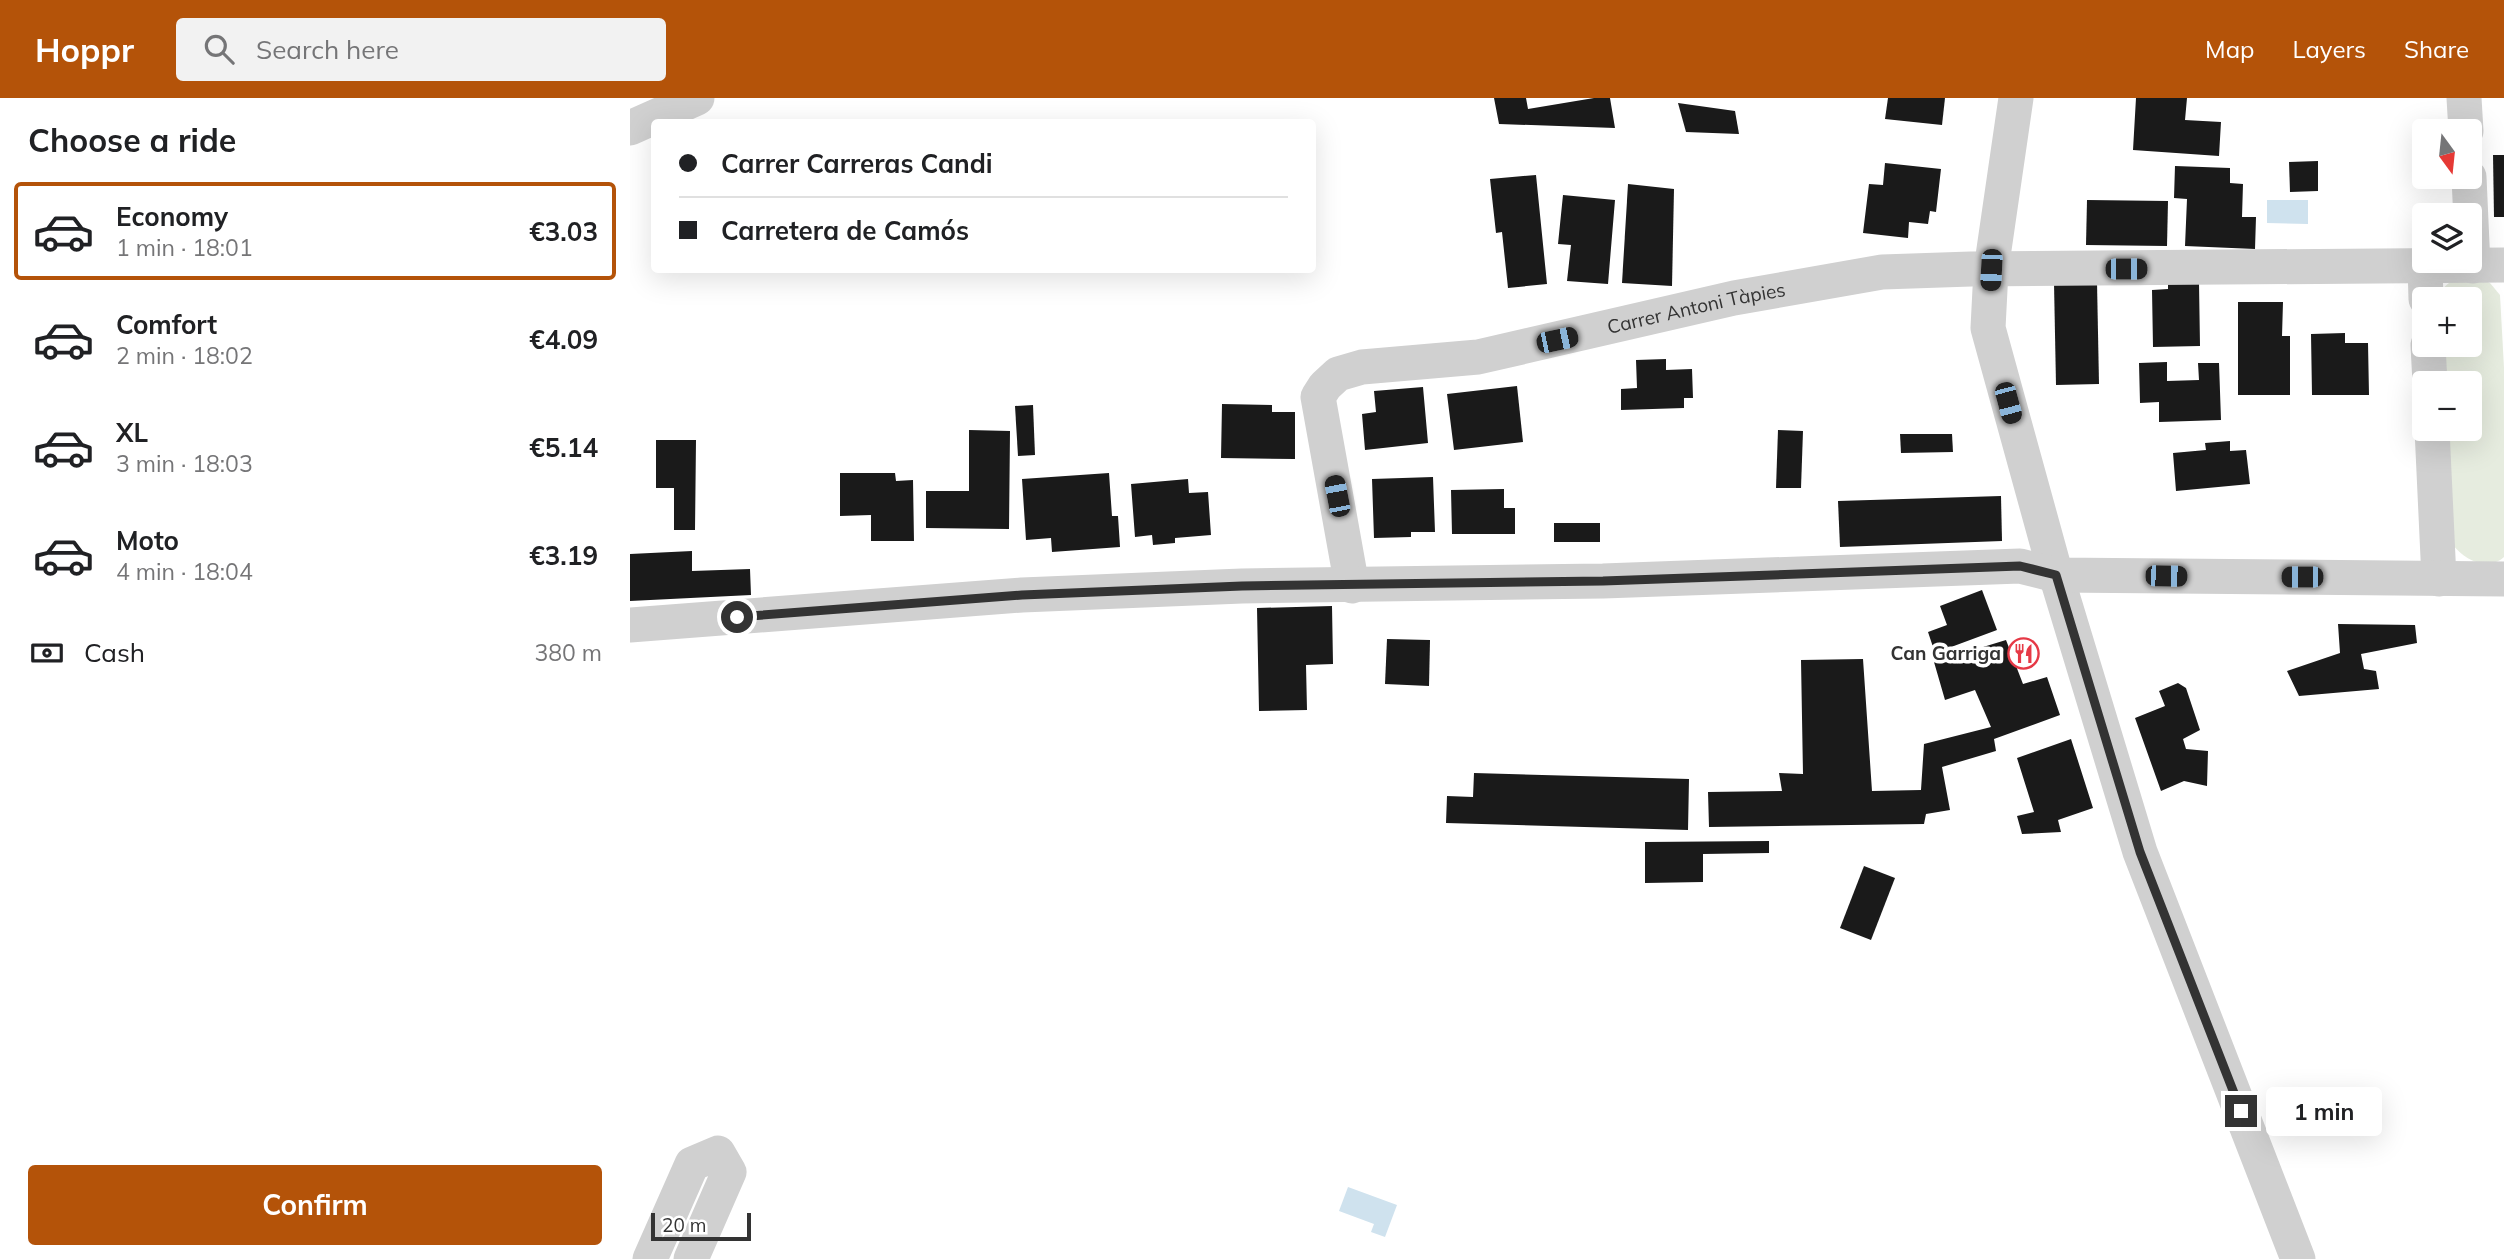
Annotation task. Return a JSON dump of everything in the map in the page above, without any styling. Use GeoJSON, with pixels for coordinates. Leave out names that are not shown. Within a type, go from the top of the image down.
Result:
{"type":"FeatureCollection","features":[{"type":"Feature","properties":{"kind":"street"},"geometry":{"type":"LineString","coordinates":[[630,128],[697,98]]}},
{"type":"Feature","properties":{"kind":"street"},"geometry":{"type":"LineString","coordinates":[[2015,98],[1991,270],[1988,328],[2056,575],[2140,852],[2298,1259]]}},
{"type":"Feature","properties":{"kind":"street"},"geometry":{"type":"LineString","coordinates":[[2465,98],[2466,119]]}},
{"type":"Feature","properties":{"kind":"street"},"geometry":{"type":"LineString","coordinates":[[2472,189],[2489,266]]}},
{"type":"Feature","properties":{"kind":"street","name":"Carrer Antoni Tàpies"},"geometry":{"type":"LineString","coordinates":[[1352,586],[1318,397],[1338,374],[1362,367],[1478,357],[1748,295],[1882,272],[1991,270],[2425,283],[2489,266]]}},
{"type":"Feature","properties":{"kind":"street"},"geometry":{"type":"LineString","coordinates":[[2433,441],[2439,579]]}},
{"type":"Feature","properties":{"kind":"street"},"geometry":{"type":"LineString","coordinates":[[630,625],[1022,595],[1242,586],[1603,581],[2020,566],[2056,575],[2504,579]]}},
{"type":"Feature","properties":{"kind":"street"},"geometry":{"type":"LineString","coordinates":[[650,1259],[692,1164],[718,1153],[729,1172],[691,1259]]}},
{"type":"Feature","properties":{"kind":"shaded area"},"geometry":{"type":"Polygon","coordinates":[[[2459,277],[2475,277],[2490,283],[2500,295],[2504,368],[2504,557],[2491,564],[2470,559],[2453,545],[2448,441],[2482,441],[2482,371],[2443,371],[2443,357],[2482,357],[2482,287],[2445,287],[2459,277]]]}},
{"type":"Feature","properties":{"kind":"water"},"geometry":{"type":"Polygon","coordinates":[[[2267,200],[2308,200],[2308,224],[2267,223],[2267,200]]]}},
{"type":"Feature","properties":{"kind":"water"},"geometry":{"type":"Polygon","coordinates":[[[1348,1187],[1397,1205],[1385,1237],[1371,1232],[1374,1224],[1339,1211],[1348,1187]]]}},
{"type":"Feature","properties":{"kind":"building"},"geometry":{"type":"Polygon","coordinates":[[[1494,98],[1526,98],[1528,109],[1594,98],[1610,98],[1615,128],[1499,124],[1494,98]]]}},
{"type":"Feature","properties":{"kind":"building"},"geometry":{"type":"Polygon","coordinates":[[[1888,98],[1945,98],[1942,125],[1885,119],[1888,98]]]}},
{"type":"Feature","properties":{"kind":"building"},"geometry":{"type":"Polygon","coordinates":[[[2136,98],[2187,98],[2185,120],[2221,122],[2219,156],[2133,150],[2136,98]]]}},
{"type":"Feature","properties":{"kind":"building"},"geometry":{"type":"Polygon","coordinates":[[[1678,103],[1735,111],[1739,134],[1686,132],[1678,103]]]}},
{"type":"Feature","properties":{"kind":"building"},"geometry":{"type":"Polygon","coordinates":[[[2493,155],[2504,155],[2504,217],[2494,217],[2493,155]]]}},
{"type":"Feature","properties":{"kind":"building"},"geometry":{"type":"Polygon","coordinates":[[[2318,161],[2318,191],[2290,192],[2289,162],[2318,161]]]}},
{"type":"Feature","properties":{"kind":"building"},"geometry":{"type":"Polygon","coordinates":[[[1885,163],[1941,169],[1936,212],[1930,211],[1928,224],[1909,222],[1908,238],[1863,233],[1869,184],[1883,185],[1885,163]]]}},
{"type":"Feature","properties":{"kind":"building"},"geometry":{"type":"Polygon","coordinates":[[[2175,166],[2230,168],[2230,183],[2243,184],[2242,217],[2256,217],[2255,249],[2185,246],[2187,199],[2174,198],[2175,166]]]}},
{"type":"Feature","properties":{"kind":"building"},"geometry":{"type":"Polygon","coordinates":[[[1536,175],[1547,284],[1508,288],[1502,232],[1496,233],[1490,179],[1536,175]]]}},
{"type":"Feature","properties":{"kind":"building"},"geometry":{"type":"Polygon","coordinates":[[[1628,184],[1674,189],[1672,286],[1622,283],[1628,184]]]}},
{"type":"Feature","properties":{"kind":"building"},"geometry":{"type":"Polygon","coordinates":[[[1563,195],[1615,200],[1608,284],[1567,281],[1571,245],[1558,244],[1563,195]]]}},
{"type":"Feature","properties":{"kind":"building"},"geometry":{"type":"Polygon","coordinates":[[[2087,200],[2168,201],[2167,246],[2086,245],[2087,200]]]}},
{"type":"Feature","properties":{"kind":"building"},"geometry":{"type":"Polygon","coordinates":[[[2097,282],[2099,384],[2056,385],[2054,283],[2097,282]]]}},
{"type":"Feature","properties":{"kind":"building"},"geometry":{"type":"Polygon","coordinates":[[[2168,283],[2199,283],[2200,346],[2153,347],[2152,290],[2168,289],[2168,283]]]}},
{"type":"Feature","properties":{"kind":"building"},"geometry":{"type":"Polygon","coordinates":[[[2238,302],[2283,302],[2282,336],[2290,336],[2290,395],[2238,395],[2238,302]]]}},
{"type":"Feature","properties":{"kind":"building"},"geometry":{"type":"Polygon","coordinates":[[[2345,333],[2345,343],[2368,343],[2369,395],[2312,395],[2311,334],[2345,333]]]}},
{"type":"Feature","properties":{"kind":"building"},"geometry":{"type":"Polygon","coordinates":[[[1666,359],[1666,370],[1692,369],[1693,398],[1684,398],[1684,408],[1621,410],[1621,389],[1637,388],[1636,360],[1666,359]]]}},
{"type":"Feature","properties":{"kind":"building"},"geometry":{"type":"Polygon","coordinates":[[[2167,362],[2167,381],[2199,380],[2198,363],[2219,363],[2221,420],[2159,422],[2159,402],[2140,403],[2139,363],[2167,362]]]}},
{"type":"Feature","properties":{"kind":"building"},"geometry":{"type":"Polygon","coordinates":[[[1517,386],[1523,442],[1454,450],[1447,394],[1517,386]]]}},
{"type":"Feature","properties":{"kind":"building"},"geometry":{"type":"Polygon","coordinates":[[[1423,387],[1428,443],[1365,450],[1362,414],[1376,412],[1374,391],[1423,387]]]}},
{"type":"Feature","properties":{"kind":"building"},"geometry":{"type":"Polygon","coordinates":[[[1222,404],[1272,405],[1272,412],[1295,412],[1295,459],[1221,458],[1222,404]]]}},
{"type":"Feature","properties":{"kind":"building"},"geometry":{"type":"Polygon","coordinates":[[[1033,405],[1035,455],[1018,456],[1015,406],[1033,405]]]}},
{"type":"Feature","properties":{"kind":"building"},"geometry":{"type":"Polygon","coordinates":[[[969,430],[1010,431],[1009,529],[926,528],[926,491],[969,491],[969,430]]]}},
{"type":"Feature","properties":{"kind":"building"},"geometry":{"type":"Polygon","coordinates":[[[1778,430],[1803,431],[1801,488],[1776,488],[1778,430]]]}},
{"type":"Feature","properties":{"kind":"building"},"geometry":{"type":"Polygon","coordinates":[[[1900,434],[1952,434],[1953,452],[1901,453],[1900,434]]]}},
{"type":"Feature","properties":{"kind":"building"},"geometry":{"type":"Polygon","coordinates":[[[656,440],[696,440],[695,530],[674,530],[674,488],[656,488],[656,440]]]}},
{"type":"Feature","properties":{"kind":"building"},"geometry":{"type":"Polygon","coordinates":[[[2230,441],[2230,451],[2246,450],[2250,484],[2176,491],[2173,453],[2206,450],[2205,443],[2230,441]]]}},
{"type":"Feature","properties":{"kind":"building"},"geometry":{"type":"Polygon","coordinates":[[[840,473],[895,473],[896,481],[913,480],[914,541],[871,541],[871,515],[840,516],[840,473]]]}},
{"type":"Feature","properties":{"kind":"building"},"geometry":{"type":"Polygon","coordinates":[[[1109,473],[1112,516],[1118,516],[1120,547],[1052,552],[1051,538],[1026,540],[1022,479],[1109,473]]]}},
{"type":"Feature","properties":{"kind":"building"},"geometry":{"type":"Polygon","coordinates":[[[1433,477],[1435,532],[1411,532],[1411,537],[1374,538],[1372,479],[1433,477]]]}},
{"type":"Feature","properties":{"kind":"building"},"geometry":{"type":"Polygon","coordinates":[[[1188,479],[1189,493],[1208,492],[1211,535],[1175,538],[1175,543],[1153,545],[1152,535],[1135,537],[1131,484],[1188,479]]]}},
{"type":"Feature","properties":{"kind":"building"},"geometry":{"type":"Polygon","coordinates":[[[1504,489],[1504,508],[1515,508],[1515,534],[1452,534],[1451,490],[1504,489]]]}},
{"type":"Feature","properties":{"kind":"building"},"geometry":{"type":"Polygon","coordinates":[[[2001,496],[2002,541],[1840,547],[1838,501],[2001,496]]]}},
{"type":"Feature","properties":{"kind":"building"},"geometry":{"type":"Polygon","coordinates":[[[1554,523],[1600,523],[1600,542],[1554,542],[1554,523]]]}},
{"type":"Feature","properties":{"kind":"building"},"geometry":{"type":"Polygon","coordinates":[[[692,551],[692,571],[750,569],[751,595],[630,601],[630,554],[692,551]]]}},
{"type":"Feature","properties":{"kind":"building"},"geometry":{"type":"Polygon","coordinates":[[[1982,590],[1997,630],[1935,653],[1928,632],[1947,625],[1940,606],[1982,590]]]}},
{"type":"Feature","properties":{"kind":"building"},"geometry":{"type":"Polygon","coordinates":[[[1332,606],[1333,664],[1306,665],[1307,710],[1259,711],[1257,608],[1332,606]]]}},
{"type":"Feature","properties":{"kind":"building"},"geometry":{"type":"Polygon","coordinates":[[[2338,624],[2415,625],[2417,643],[2361,654],[2364,669],[2376,671],[2379,689],[2299,696],[2287,671],[2340,653],[2338,624]]]}},
{"type":"Feature","properties":{"kind":"building"},"geometry":{"type":"Polygon","coordinates":[[[1387,639],[1430,640],[1429,686],[1385,684],[1387,639]]]}},
{"type":"Feature","properties":{"kind":"building"},"geometry":{"type":"Polygon","coordinates":[[[2006,640],[2023,684],[2047,677],[2060,715],[1994,739],[1996,751],[1942,767],[1950,810],[1926,814],[1924,824],[1709,827],[1708,792],[1782,791],[1779,773],[1803,774],[1801,660],[1863,659],[1872,791],[1921,790],[1924,744],[1991,727],[1975,690],[1945,700],[1934,662],[2006,640]]]}},
{"type":"Feature","properties":{"kind":"building"},"geometry":{"type":"Polygon","coordinates":[[[2178,683],[2186,688],[2200,730],[2183,739],[2186,749],[2208,751],[2207,786],[2184,781],[2161,791],[2135,718],[2165,706],[2159,691],[2178,683]]]}},
{"type":"Feature","properties":{"kind":"building"},"geometry":{"type":"Polygon","coordinates":[[[2071,739],[2093,808],[2058,820],[2061,832],[2022,834],[2017,816],[2034,812],[2017,758],[2071,739]]]}},
{"type":"Feature","properties":{"kind":"building"},"geometry":{"type":"Polygon","coordinates":[[[1474,773],[1689,779],[1688,830],[1446,823],[1447,796],[1473,797],[1474,773]]]}},
{"type":"Feature","properties":{"kind":"building"},"geometry":{"type":"Polygon","coordinates":[[[1769,841],[1769,853],[1703,854],[1703,882],[1645,883],[1645,842],[1769,841]]]}},
{"type":"Feature","properties":{"kind":"building"},"geometry":{"type":"Polygon","coordinates":[[[1864,866],[1895,878],[1871,940],[1840,928],[1864,866]]]}},
{"type":"Feature","properties":{"kind":"place","name":"Can Garriga"},"geometry":{"type":"Point","coordinates":[2024,653]}},
{"type":"Feature","properties":{"kind":"route"},"geometry":{"type":"LineString","coordinates":[[737,617],[1022,595],[1242,586],[1603,581],[2020,566],[2056,575],[2140,852],[2241,1111]]}}]}
